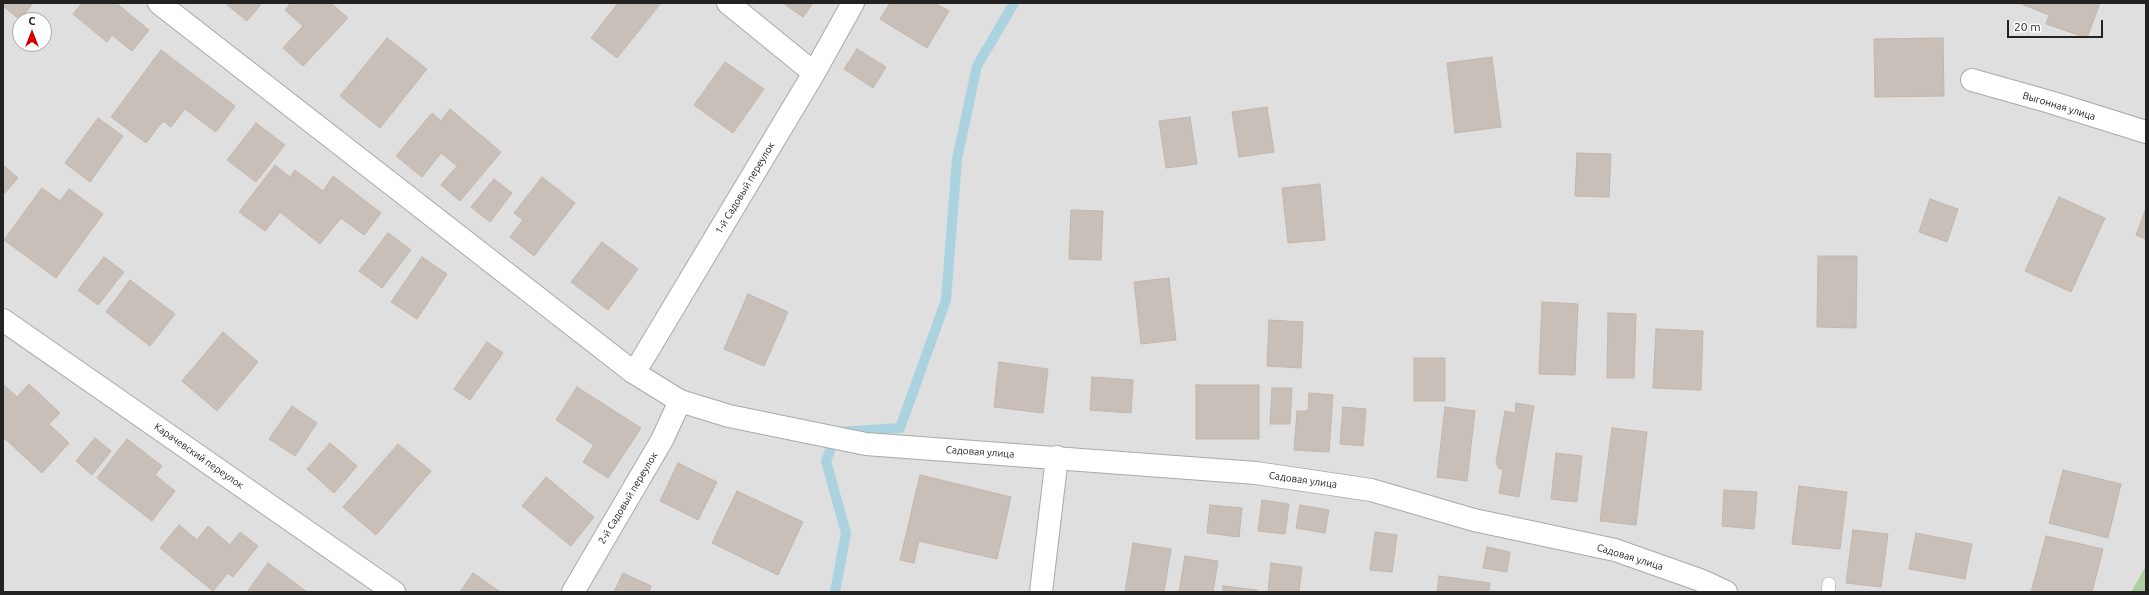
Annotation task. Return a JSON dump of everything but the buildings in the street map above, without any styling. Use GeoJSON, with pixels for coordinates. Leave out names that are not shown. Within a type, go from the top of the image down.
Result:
{"type":"FeatureCollection","features":[{"type":"Feature","properties":{"kind":"street"},"geometry":{"type":"LineString","coordinates":[[159,3],[633,372],[680,401]]}},
{"type":"Feature","properties":{"kind":"street"},"geometry":{"type":"LineString","coordinates":[[728,3],[814,73]]}},
{"type":"Feature","properties":{"kind":"street","name":"1-й Садовый переулок"},"geometry":{"type":"LineString","coordinates":[[633,372],[642,360],[814,73],[853,3]]}},
{"type":"Feature","properties":{"kind":"street","name":"Выгонная улица"},"geometry":{"type":"LineString","coordinates":[[1972,80],[2050,102],[2146,132]]}},
{"type":"Feature","properties":{"kind":"street","name":"Карачевский переулок"},"geometry":{"type":"LineString","coordinates":[[3,320],[394,592]]}},
{"type":"Feature","properties":{"kind":"street","name":"Садовая улица"},"geometry":{"type":"LineString","coordinates":[[680,401],[729,416],[866,444],[1057,457],[1154,467],[1256,472],[1371,490],[1474,520],[1615,550],[1700,580],[1726,592]]}},
{"type":"Feature","properties":{"kind":"street","name":"2-й Садовый переулок"},"geometry":{"type":"LineString","coordinates":[[573,592],[662,440],[680,401]]}},
{"type":"Feature","properties":{"kind":"street"},"geometry":{"type":"LineString","coordinates":[[1041,592],[1057,457]]}},
{"type":"Feature","properties":{"kind":"shaded area"},"geometry":{"type":"Polygon","coordinates":[[[3,3],[2146,3],[2146,592],[3,592],[3,3]]]}},
{"type":"Feature","properties":{"kind":"green space"},"geometry":{"type":"Polygon","coordinates":[[[2146,566],[2146,592],[2131,592],[2146,566]]]}},
{"type":"Feature","properties":{"kind":"waterway"},"geometry":{"type":"LineString","coordinates":[[835,592],[846,533],[826,461],[837,432],[900,428],[946,300],[957,159],[977,66],[1014,3]]}}]}
